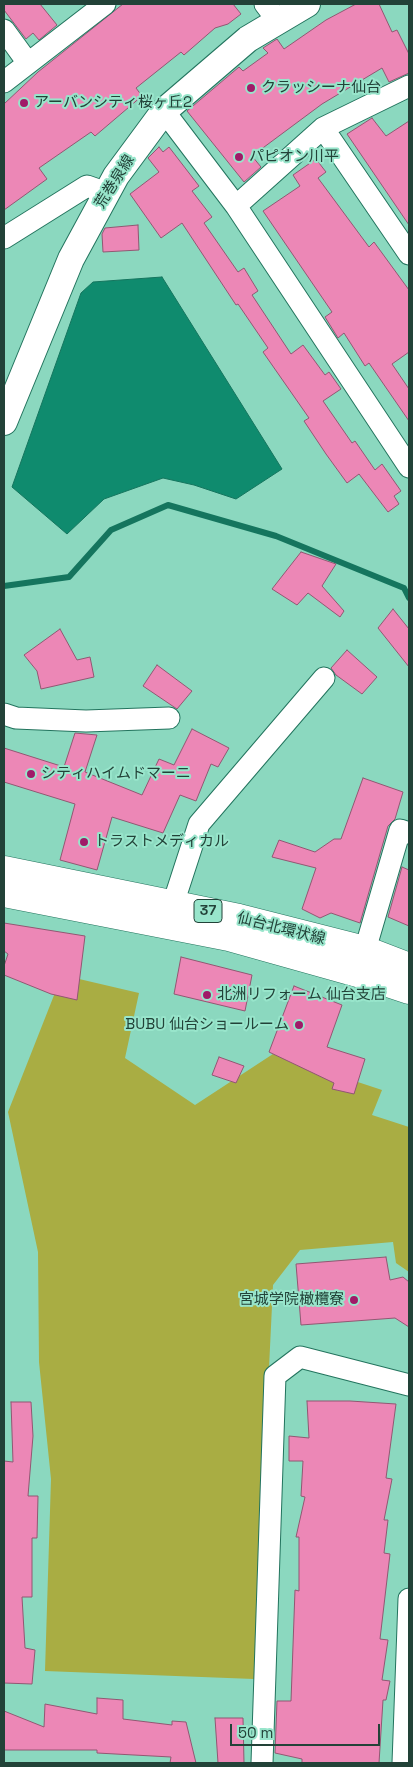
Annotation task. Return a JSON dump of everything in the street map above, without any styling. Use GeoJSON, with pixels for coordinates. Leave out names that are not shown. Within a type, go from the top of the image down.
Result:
{"type":"FeatureCollection","features":[{"type":"Feature","properties":{"kind":"main road","name":"仙台北環状線"},"geometry":{"type":"LineString","coordinates":[[4,870],[173,904],[365,950],[409,967]]}},
{"type":"Feature","properties":{"kind":"main road","name":"仙台北環状線"},"geometry":{"type":"LineString","coordinates":[[4,893],[228,937],[361,974],[409,990]]}},
{"type":"Feature","properties":{"kind":"street"},"geometry":{"type":"LineString","coordinates":[[4,82],[105,4]]}},
{"type":"Feature","properties":{"kind":"street","name":"荒巻泉線"},"geometry":{"type":"LineString","coordinates":[[4,422],[71,259],[116,176],[164,111],[248,39],[271,13],[307,4]]}},
{"type":"Feature","properties":{"kind":"street"},"geometry":{"type":"LineString","coordinates":[[4,30],[28,63]]}},
{"type":"Feature","properties":{"kind":"street"},"geometry":{"type":"LineString","coordinates":[[236,206],[322,128],[409,86]]}},
{"type":"Feature","properties":{"kind":"street"},"geometry":{"type":"LineString","coordinates":[[164,111],[236,206],[409,468]]}},
{"type":"Feature","properties":{"kind":"street"},"geometry":{"type":"LineString","coordinates":[[322,128],[409,254]]}},
{"type":"Feature","properties":{"kind":"street"},"geometry":{"type":"LineString","coordinates":[[4,238],[87,186],[107,193]]}},
{"type":"Feature","properties":{"kind":"street"},"geometry":{"type":"LineString","coordinates":[[173,904],[199,824],[324,678]]}},
{"type":"Feature","properties":{"kind":"street"},"geometry":{"type":"LineString","coordinates":[[4,714],[16,718],[86,721],[169,718]]}},
{"type":"Feature","properties":{"kind":"street"},"geometry":{"type":"LineString","coordinates":[[365,950],[400,830],[409,833]]}},
{"type":"Feature","properties":{"kind":"street"},"geometry":{"type":"LineString","coordinates":[[262,1763],[266,1593],[275,1376],[300,1357],[409,1385]]}},
{"type":"Feature","properties":{"kind":"street"},"geometry":{"type":"LineString","coordinates":[[403,1763],[409,1598]]}},
{"type":"Feature","properties":{"kind":"shaded area"},"geometry":{"type":"Polygon","coordinates":[[[162,277],[282,469],[236,499],[194,485],[163,478],[104,499],[67,534],[12,487],[81,293],[93,282],[162,277]]]}},
{"type":"Feature","properties":{"kind":"shaded area"},"geometry":{"type":"Polygon","coordinates":[[[62,975],[139,993],[125,1058],[195,1105],[273,1054],[382,1090],[372,1115],[409,1127],[409,1272],[396,1263],[393,1242],[300,1250],[273,1285],[254,1679],[45,1671],[51,1479],[39,1362],[38,1252],[8,1112],[62,975]]]}},
{"type":"Feature","properties":{"kind":"building"},"geometry":{"type":"Polygon","coordinates":[[[4,4],[40,4],[57,25],[39,40],[33,33],[26,39],[4,10],[4,4]]]}},
{"type":"Feature","properties":{"kind":"building"},"geometry":{"type":"Polygon","coordinates":[[[123,4],[233,4],[241,14],[228,24],[215,28],[184,55],[181,52],[136,88],[142,96],[95,136],[91,132],[39,168],[47,179],[4,210],[4,104],[38,72],[123,4]]]}},
{"type":"Feature","properties":{"kind":"building"},"geometry":{"type":"Polygon","coordinates":[[[356,4],[379,4],[392,32],[397,30],[409,54],[409,73],[389,82],[382,68],[322,104],[252,156],[261,167],[244,182],[187,111],[239,67],[243,71],[268,53],[263,48],[277,39],[284,49],[326,20],[356,4]]]}},
{"type":"Feature","properties":{"kind":"building"},"geometry":{"type":"Polygon","coordinates":[[[372,118],[386,136],[409,121],[409,225],[347,134],[372,118]]]}},
{"type":"Feature","properties":{"kind":"building"},"geometry":{"type":"Polygon","coordinates":[[[159,147],[163,152],[169,147],[199,186],[192,191],[212,217],[204,223],[238,272],[244,268],[258,291],[252,295],[291,354],[303,345],[325,375],[329,372],[341,389],[323,401],[352,443],[355,441],[375,470],[382,464],[401,491],[394,496],[399,504],[388,512],[359,474],[347,483],[326,454],[304,421],[309,418],[263,352],[268,348],[238,304],[236,305],[182,223],[161,238],[130,194],[159,172],[148,158],[159,147]]]}},
{"type":"Feature","properties":{"kind":"building"},"geometry":{"type":"Polygon","coordinates":[[[316,159],[326,172],[318,178],[369,247],[374,242],[409,290],[409,352],[392,364],[409,389],[409,421],[369,363],[365,366],[344,333],[338,338],[325,317],[332,312],[263,211],[300,186],[293,175],[316,159]]]}},
{"type":"Feature","properties":{"kind":"building"},"geometry":{"type":"Polygon","coordinates":[[[138,225],[139,250],[103,252],[102,234],[105,228],[138,225]]]}},
{"type":"Feature","properties":{"kind":"building"},"geometry":{"type":"Polygon","coordinates":[[[301,552],[336,564],[322,586],[344,611],[340,617],[308,593],[297,605],[272,589],[301,552]]]}},
{"type":"Feature","properties":{"kind":"building"},"geometry":{"type":"Polygon","coordinates":[[[393,609],[409,629],[409,667],[378,628],[393,609]]]}},
{"type":"Feature","properties":{"kind":"building"},"geometry":{"type":"Polygon","coordinates":[[[60,629],[77,660],[90,657],[94,677],[41,689],[37,671],[24,655],[60,629]]]}},
{"type":"Feature","properties":{"kind":"building"},"geometry":{"type":"Polygon","coordinates":[[[347,650],[377,677],[362,694],[336,675],[331,668],[347,650]]]}},
{"type":"Feature","properties":{"kind":"building"},"geometry":{"type":"Polygon","coordinates":[[[157,665],[192,691],[177,709],[143,686],[157,665]]]}},
{"type":"Feature","properties":{"kind":"building"},"geometry":{"type":"Polygon","coordinates":[[[192,729],[229,748],[218,767],[211,764],[196,801],[180,795],[163,833],[112,817],[97,870],[60,860],[75,804],[4,782],[4,748],[64,767],[75,733],[97,735],[85,772],[142,795],[159,759],[174,765],[192,729]]]}},
{"type":"Feature","properties":{"kind":"building"},"geometry":{"type":"Polygon","coordinates":[[[363,778],[403,792],[395,819],[388,826],[360,923],[331,913],[320,918],[302,909],[316,868],[272,857],[279,840],[315,852],[334,839],[341,839],[363,778]]]}},
{"type":"Feature","properties":{"kind":"building"},"geometry":{"type":"Polygon","coordinates":[[[402,867],[409,870],[409,926],[388,917],[402,867]]]}},
{"type":"Feature","properties":{"kind":"building"},"geometry":{"type":"Polygon","coordinates":[[[4,923],[85,936],[77,1000],[51,994],[4,975],[4,966],[8,954],[4,951],[4,923]]]}},
{"type":"Feature","properties":{"kind":"building"},"geometry":{"type":"Polygon","coordinates":[[[181,957],[252,975],[245,1011],[174,994],[181,957]]]}},
{"type":"Feature","properties":{"kind":"building"},"geometry":{"type":"Polygon","coordinates":[[[294,986],[342,1005],[327,1047],[365,1059],[354,1094],[332,1089],[334,1083],[269,1052],[294,986]]]}},
{"type":"Feature","properties":{"kind":"building"},"geometry":{"type":"Polygon","coordinates":[[[219,1057],[244,1066],[236,1083],[212,1075],[219,1057]]]}},
{"type":"Feature","properties":{"kind":"building","name":"宮城学院橄欖寮"},"geometry":{"type":"Polygon","coordinates":[[[386,1257],[390,1280],[403,1277],[409,1282],[409,1327],[395,1318],[301,1325],[296,1264],[386,1257]]]}},
{"type":"Feature","properties":{"kind":"building"},"geometry":{"type":"Polygon","coordinates":[[[307,1401],[396,1404],[386,1478],[392,1479],[384,1520],[388,1520],[384,1553],[390,1554],[380,1639],[388,1640],[382,1680],[390,1681],[386,1700],[383,1700],[379,1763],[302,1763],[302,1759],[275,1753],[277,1701],[291,1701],[295,1590],[299,1591],[299,1537],[296,1537],[305,1497],[301,1496],[303,1461],[289,1461],[289,1436],[309,1438],[307,1401]]]}},
{"type":"Feature","properties":{"kind":"building"},"geometry":{"type":"Polygon","coordinates":[[[11,1402],[31,1402],[33,1436],[28,1496],[38,1496],[37,1538],[32,1538],[32,1597],[22,1597],[25,1648],[35,1650],[32,1684],[4,1683],[4,1461],[13,1462],[11,1402]]]}},
{"type":"Feature","properties":{"kind":"building"},"geometry":{"type":"Polygon","coordinates":[[[97,1698],[123,1700],[123,1719],[172,1725],[172,1721],[186,1722],[196,1763],[170,1763],[171,1757],[97,1753],[97,1750],[4,1750],[4,1711],[44,1727],[45,1704],[97,1714],[97,1698]]]}},
{"type":"Feature","properties":{"kind":"building"},"geometry":{"type":"Polygon","coordinates":[[[215,1718],[243,1718],[244,1763],[218,1763],[215,1718]]]}},
{"type":"Feature","properties":{"kind":"waterway"},"geometry":{"type":"LineString","coordinates":[[4,586],[69,577],[111,530],[168,505],[276,536],[404,588],[409,598]]}},
{"type":"Feature","properties":{"kind":"place","name":"クラッシーナ仙台"},"geometry":{"type":"Point","coordinates":[251,88]}},
{"type":"Feature","properties":{"kind":"place","name":"アーバンシティ桜ヶ丘2"},"geometry":{"type":"Point","coordinates":[24,103]}},
{"type":"Feature","properties":{"kind":"place","name":"パピオン川平"},"geometry":{"type":"Point","coordinates":[239,157]}},
{"type":"Feature","properties":{"kind":"place","name":"シティハイムドマーニ"},"geometry":{"type":"Point","coordinates":[31,774]}},
{"type":"Feature","properties":{"kind":"place","name":"トラストメディカル"},"geometry":{"type":"Point","coordinates":[84,842]}},
{"type":"Feature","properties":{"kind":"place","name":"北洲リフォーム 仙台支店"},"geometry":{"type":"Point","coordinates":[207,995]}},
{"type":"Feature","properties":{"kind":"place","name":"BUBU 仙台ショールーム"},"geometry":{"type":"Point","coordinates":[299,1025]}},
{"type":"Feature","properties":{"kind":"place","name":"宮城学院橄欖寮"},"geometry":{"type":"Point","coordinates":[354,1300]}}]}
